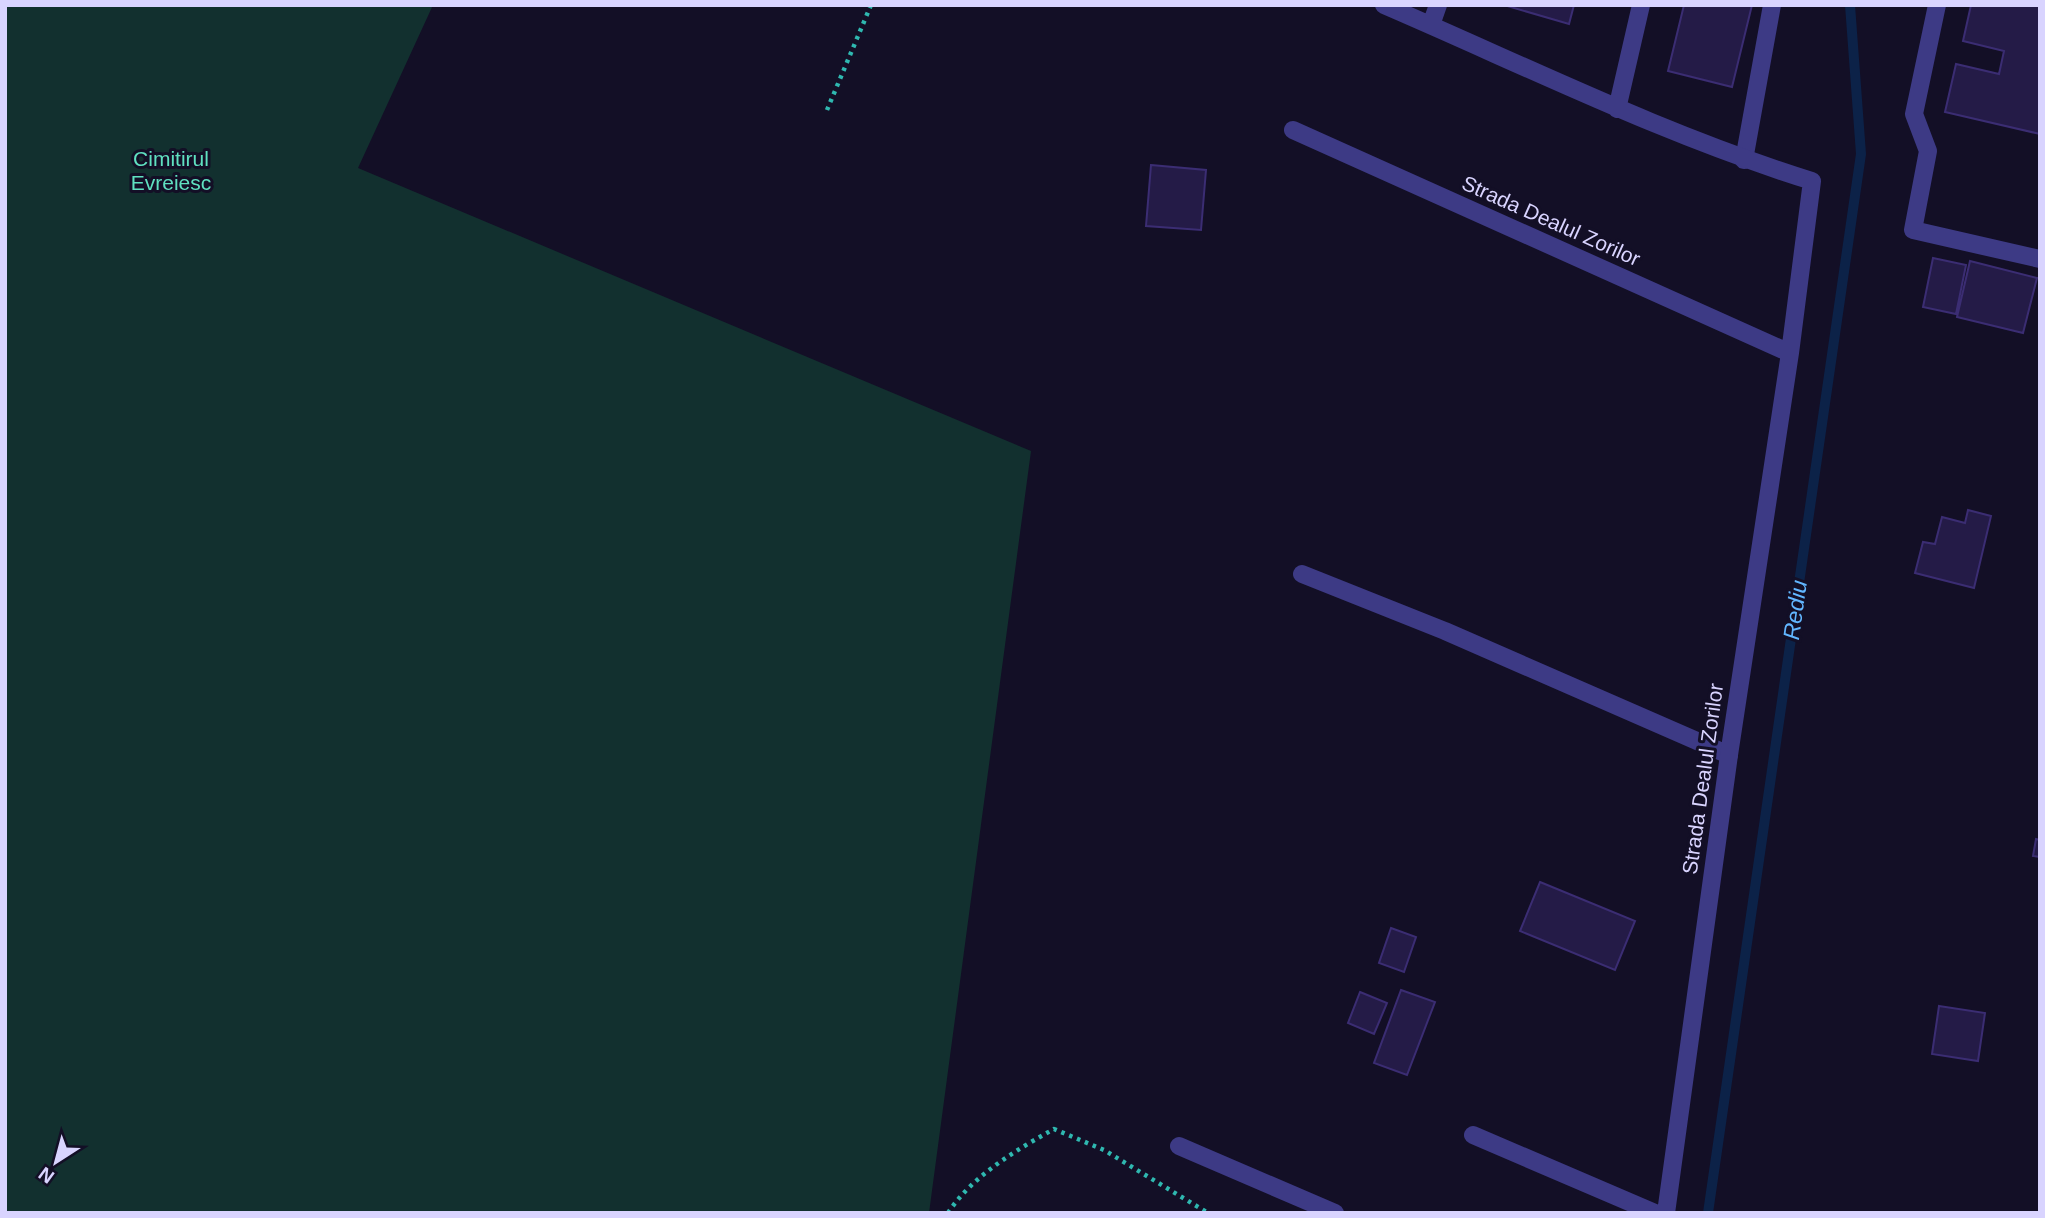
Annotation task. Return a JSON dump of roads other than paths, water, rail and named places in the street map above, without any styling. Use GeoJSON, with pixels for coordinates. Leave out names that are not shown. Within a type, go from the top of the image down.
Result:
{"type":"FeatureCollection","features":[{"type":"Feature","properties":{"kind":"street","name":"Strada Dealul Zorilor"},"geometry":{"type":"LineString","coordinates":[[1384,5],[1617,109],[1744,160],[1812,181],[1790,353],[1729,755],[1666,1213]]}},
{"type":"Feature","properties":{"kind":"street"},"geometry":{"type":"LineString","coordinates":[[1431,26],[1438,5]]}},
{"type":"Feature","properties":{"kind":"street"},"geometry":{"type":"LineString","coordinates":[[1617,109],[1641,5]]}},
{"type":"Feature","properties":{"kind":"street"},"geometry":{"type":"LineString","coordinates":[[1744,160],[1772,5]]}},
{"type":"Feature","properties":{"kind":"street"},"geometry":{"type":"LineString","coordinates":[[1937,5],[1914,114],[1928,151],[1913,230],[2040,259]]}},
{"type":"Feature","properties":{"kind":"street","name":"Strada Dealul Zorilor"},"geometry":{"type":"LineString","coordinates":[[1293,130],[1790,353]]}},
{"type":"Feature","properties":{"kind":"street"},"geometry":{"type":"LineString","coordinates":[[1302,574],[1445,631],[1729,755]]}},
{"type":"Feature","properties":{"kind":"street"},"geometry":{"type":"LineString","coordinates":[[1473,1135],[1655,1213]]}},
{"type":"Feature","properties":{"kind":"street"},"geometry":{"type":"LineString","coordinates":[[1179,1146],[1335,1213]]}},
{"type":"Feature","properties":{"kind":"waterway","name":"Rediu"},"geometry":{"type":"LineString","coordinates":[[1708,1213],[1861,154],[1850,5]]}},
{"type":"Feature","properties":{"kind":"park label","name":"Cimitirul Evreiesc"},"geometry":{"type":"Point","coordinates":[171,171]}}]}
